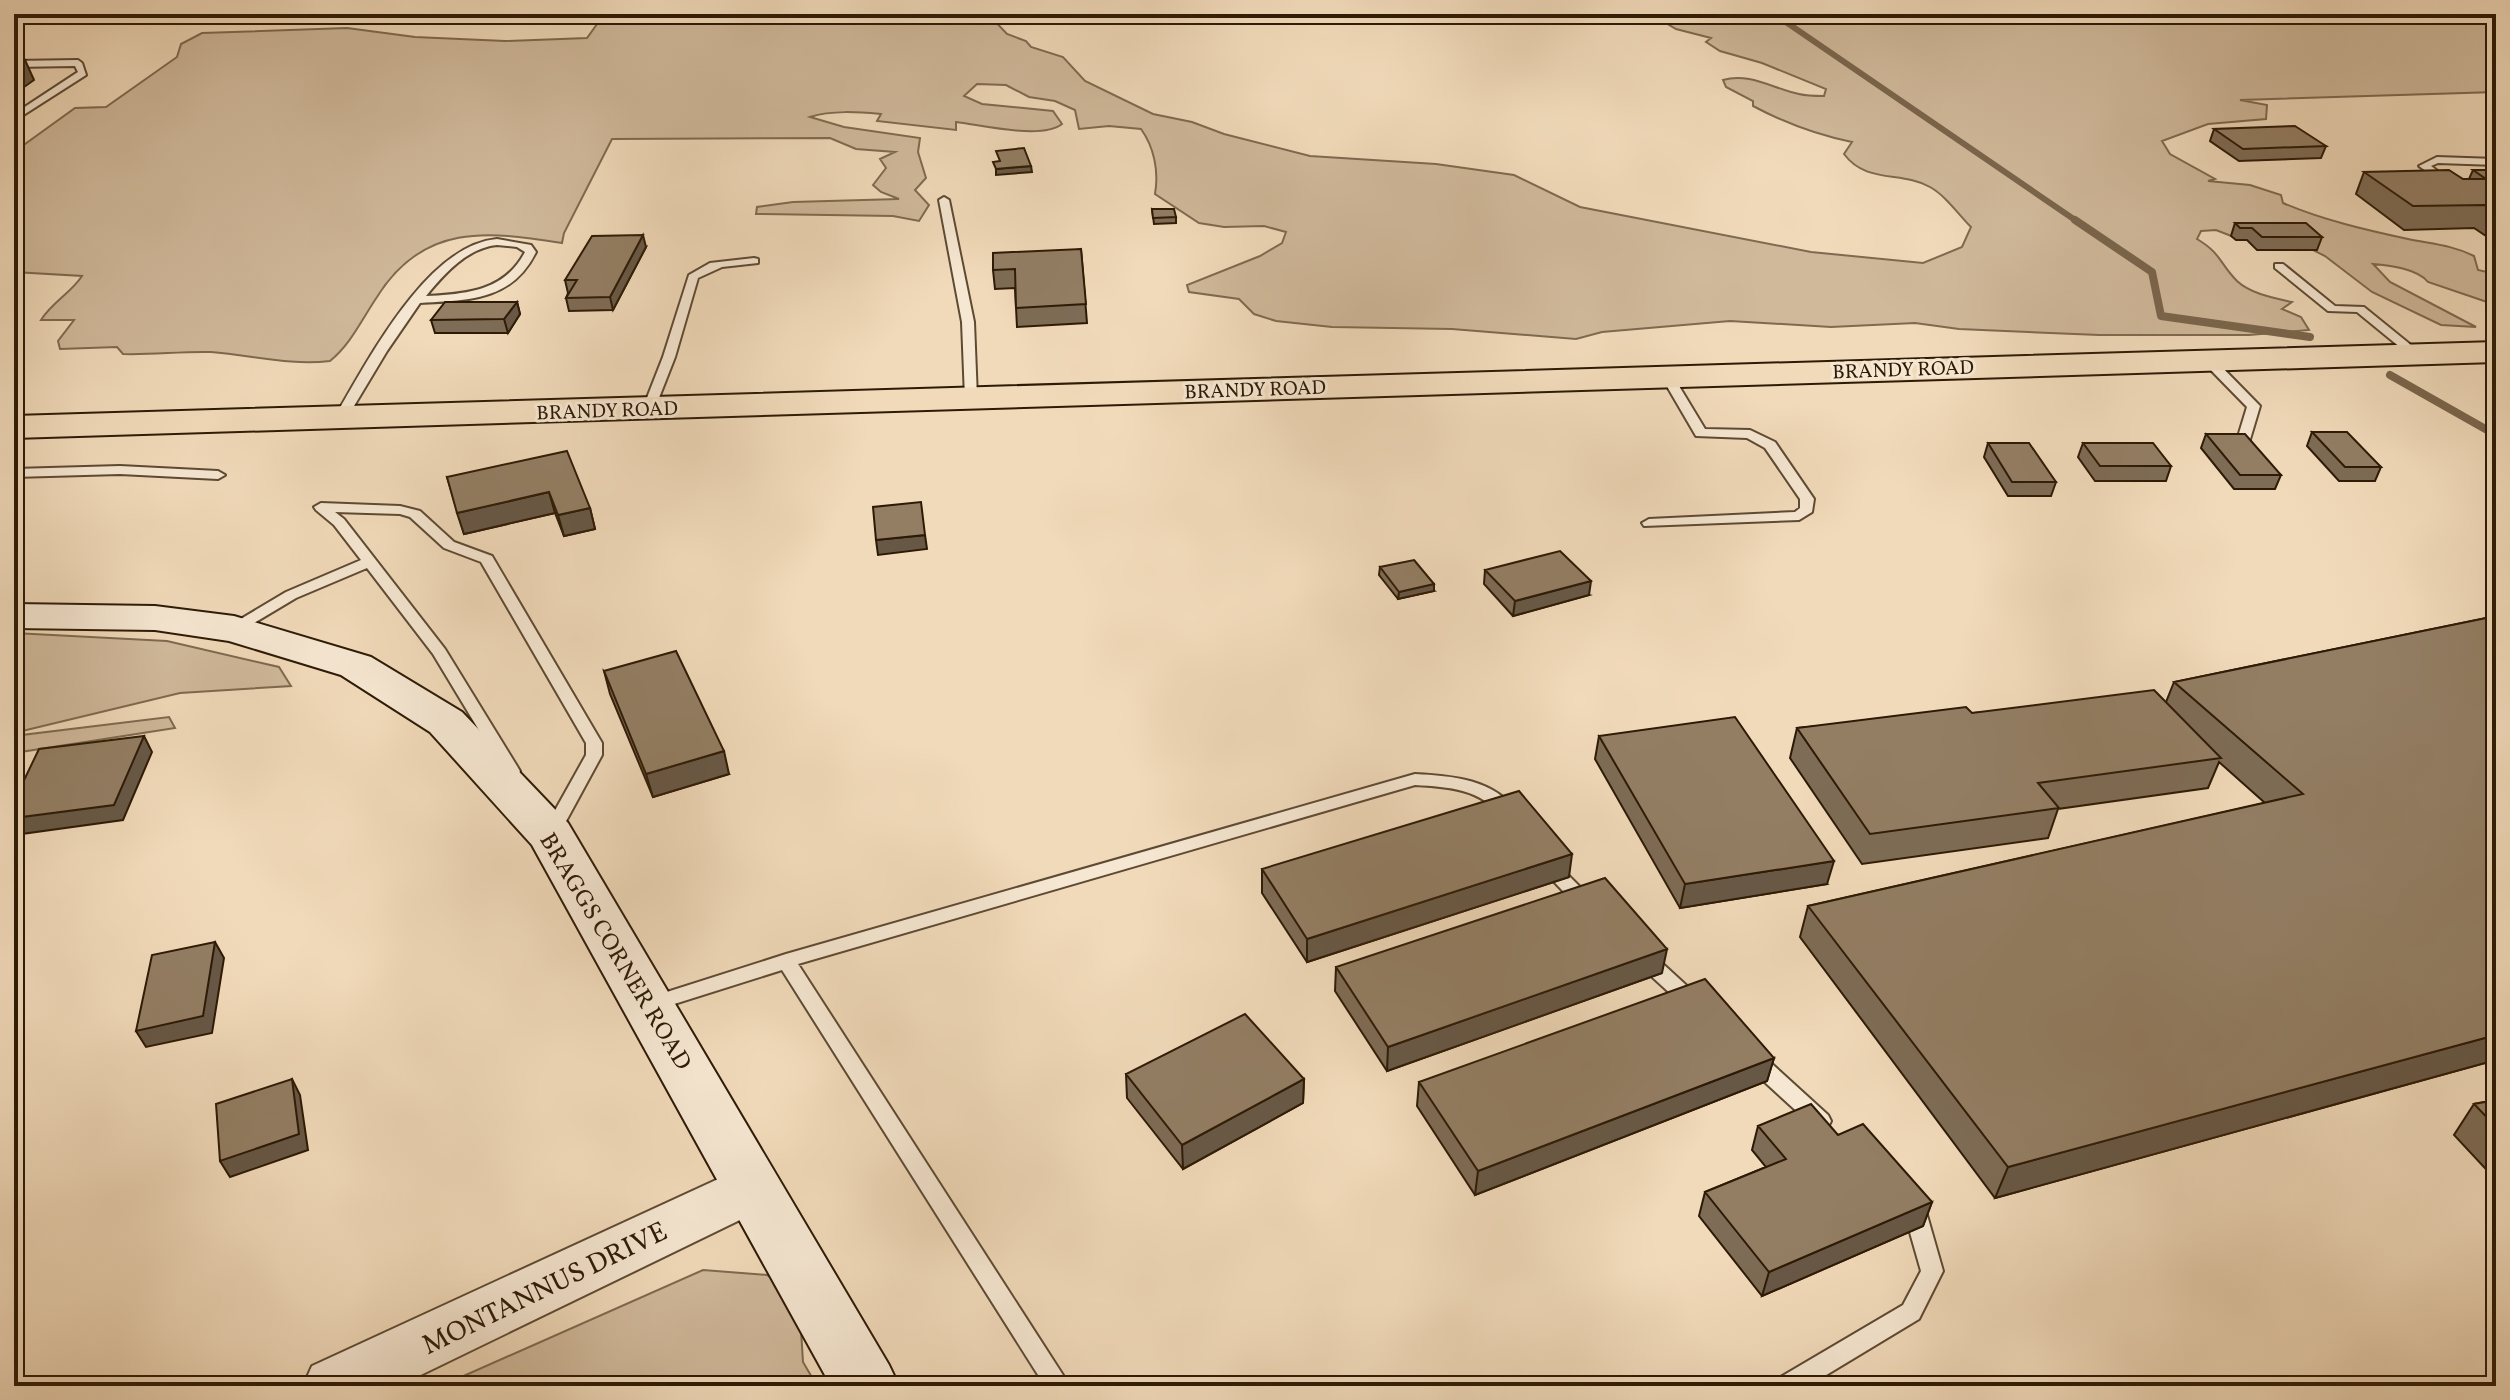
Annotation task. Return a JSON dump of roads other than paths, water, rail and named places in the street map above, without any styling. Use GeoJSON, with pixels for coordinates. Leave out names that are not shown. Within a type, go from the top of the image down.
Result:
{"type":"FeatureCollection","features":[{"type":"Feature","properties":{"kind":"main road","name":"BRANDY ROAD"},"geometry":{"type":"LineString","coordinates":[[14,427],[2496,352]]}},
{"type":"Feature","properties":{"kind":"main road","name":"BRAGGS CORNER ROAD"},"geometry":{"type":"LineString","coordinates":[[14,616],[155,618],[234,629],[356,666],[446,722],[551,835],[651,1005],[866,1386]]}},
{"type":"Feature","properties":{"kind":"street","name":"MONTANNUS DRIVE"},"geometry":{"type":"LineString","coordinates":[[334,1386],[753,1187]]}},
{"type":"Feature","properties":{"kind":"lane"},"geometry":{"type":"LineString","coordinates":[[14,64],[78,63],[83,73],[14,118]]}},
{"type":"Feature","properties":{"kind":"lane"},"geometry":{"type":"LineString","coordinates":[[2452,186],[2424,166],[2437,160],[2496,162]]}},
{"type":"Feature","properties":{"kind":"lane"},"geometry":{"type":"LineString","coordinates":[[944,200],[968,322],[971,398]]}},
{"type":"Feature","properties":{"kind":"lane"},"geometry":{"type":"LineString","coordinates":[[340,418],[396,327],[418,300],[468,250],[479,246],[517,243],[531,252],[528,262],[509,282],[496,289],[466,297],[418,300]]}},
{"type":"Feature","properties":{"kind":"lane"},"geometry":{"type":"LineString","coordinates":[[649,408],[669,357],[693,277],[708,267],[723,263],[754,261]]}},
{"type":"Feature","properties":{"kind":"lane"},"geometry":{"type":"LineString","coordinates":[[2279,266],[2332,309],[2360,309],[2416,354]]}},
{"type":"Feature","properties":{"kind":"lane"},"geometry":{"type":"LineString","coordinates":[[2208,360],[2254,406],[2238,462]]}},
{"type":"Feature","properties":{"kind":"lane"},"geometry":{"type":"LineString","coordinates":[[1649,523],[1799,516],[1807,509],[1807,499],[1770,445],[1750,434],[1701,433],[1667,376]]}},
{"type":"Feature","properties":{"kind":"lane"},"geometry":{"type":"LineString","coordinates":[[14,473],[120,470],[218,475]]}},
{"type":"Feature","properties":{"kind":"lane"},"geometry":{"type":"LineString","coordinates":[[321,507],[400,510],[415,514],[449,545],[487,559],[594,743],[594,755],[551,835],[440,652],[339,522],[321,507]]}},
{"type":"Feature","properties":{"kind":"lane"},"geometry":{"type":"LineString","coordinates":[[234,629],[291,595],[370,561]]}},
{"type":"Feature","properties":{"kind":"lane"},"geometry":{"type":"LineString","coordinates":[[651,1005],[786,961],[1415,779],[1457,781],[1499,799],[1558,878],[1604,921]]}},
{"type":"Feature","properties":{"kind":"lane"},"geometry":{"type":"LineString","coordinates":[[1627,942],[1707,1016]]}},
{"type":"Feature","properties":{"kind":"lane"},"geometry":{"type":"LineString","coordinates":[[786,961],[1058,1386]]}},
{"type":"Feature","properties":{"kind":"lane"},"geometry":{"type":"LineString","coordinates":[[1742,1048],[1834,1133]]}},
{"type":"Feature","properties":{"kind":"lane"},"geometry":{"type":"LineString","coordinates":[[1787,1386],[1911,1312],[1932,1271],[1914,1207],[1903,1197]]}},
{"type":"Feature","properties":{"kind":"waterway"},"geometry":{"type":"LineString","coordinates":[[1774,14],[2078,222]]}},
{"type":"Feature","properties":{"kind":"waterway"},"geometry":{"type":"LineString","coordinates":[[2075,220],[2152,272],[2161,316],[2310,337]]}},
{"type":"Feature","properties":{"kind":"waterway"},"geometry":{"type":"LineString","coordinates":[[2390,375],[2496,435]]}}]}
